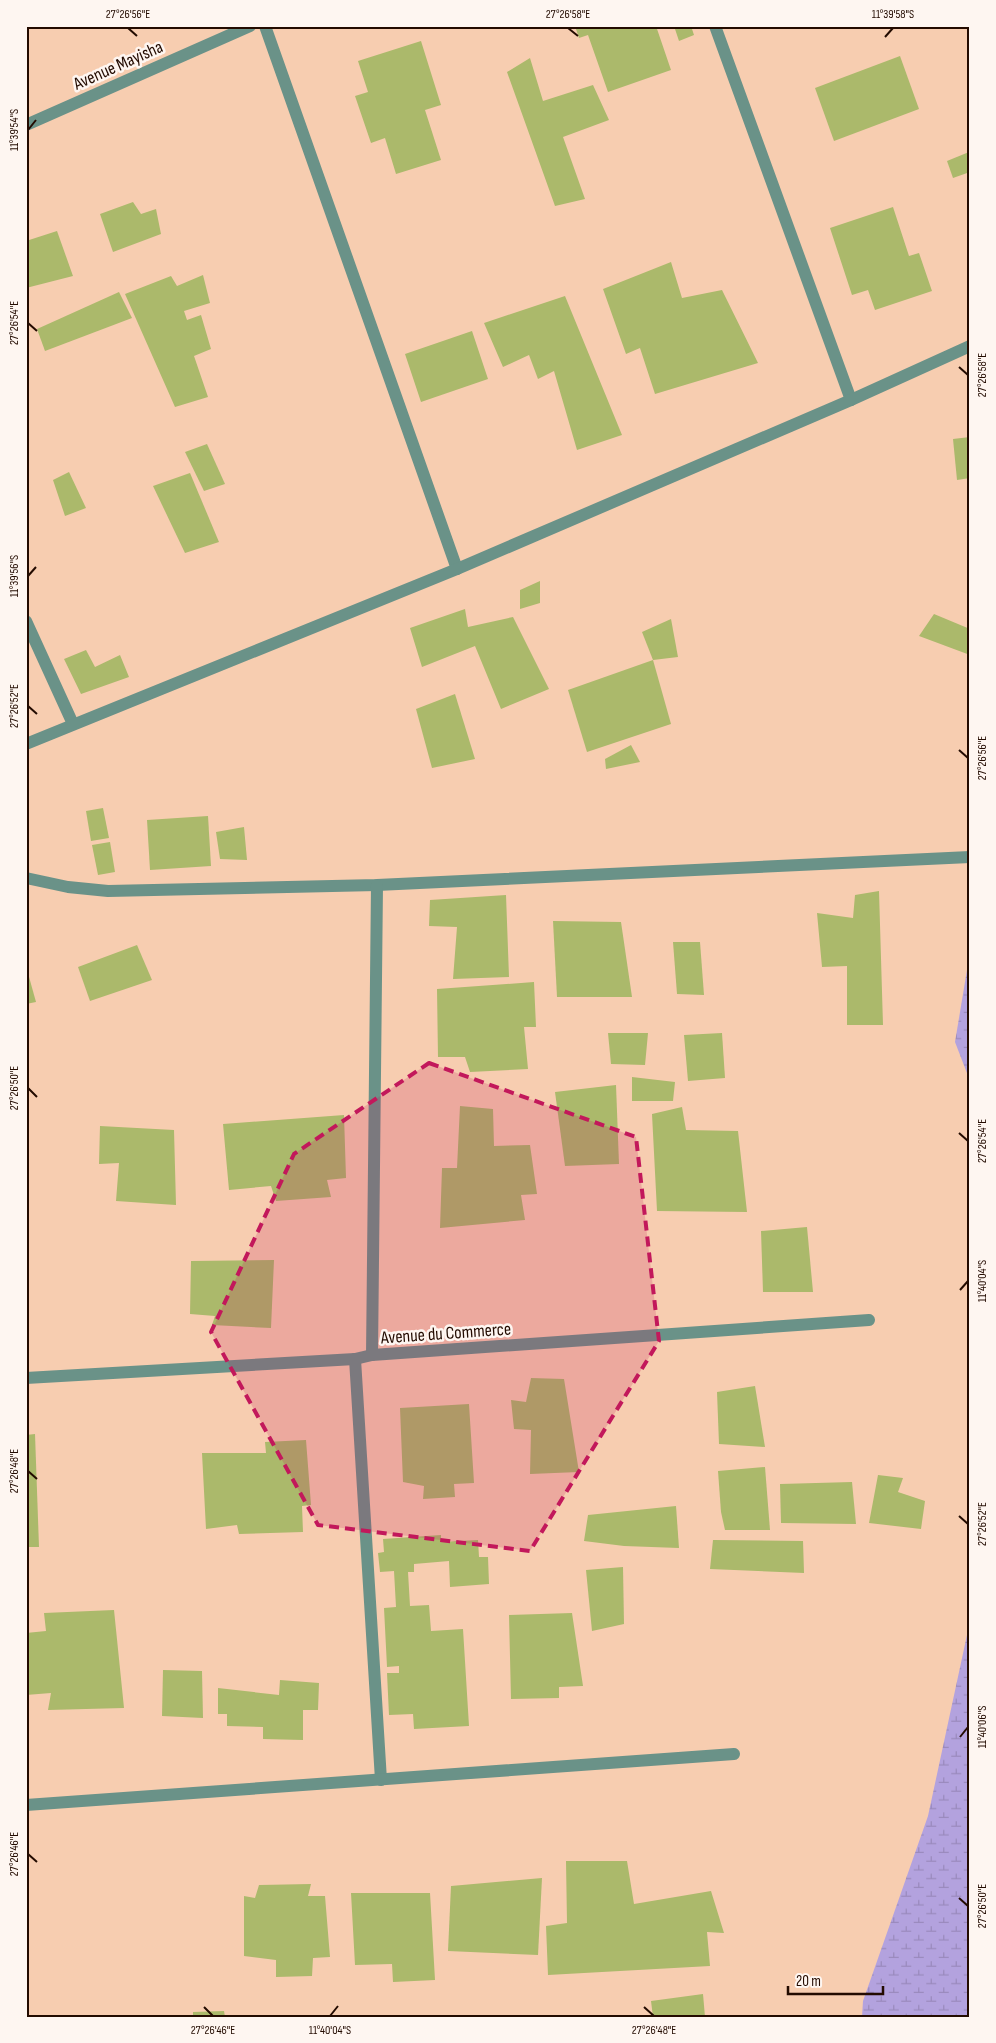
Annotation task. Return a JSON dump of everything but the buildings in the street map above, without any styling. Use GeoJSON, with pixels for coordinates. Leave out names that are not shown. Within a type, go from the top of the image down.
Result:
{"type":"FeatureCollection","features":[{"type":"Feature","properties":{"kind":"street","name":"Avenue Mayisha"},"geometry":{"type":"LineString","coordinates":[[26,124],[250,26]]}},
{"type":"Feature","properties":{"kind":"street"},"geometry":{"type":"LineString","coordinates":[[266,26],[457,569]]}},
{"type":"Feature","properties":{"kind":"street"},"geometry":{"type":"LineString","coordinates":[[715,26],[851,400]]}},
{"type":"Feature","properties":{"kind":"street"},"geometry":{"type":"LineString","coordinates":[[26,744],[457,569],[851,400],[970,346]]}},
{"type":"Feature","properties":{"kind":"street"},"geometry":{"type":"LineString","coordinates":[[26,621],[73,724]]}},
{"type":"Feature","properties":{"kind":"street"},"geometry":{"type":"LineString","coordinates":[[26,878],[68,887],[108,891],[377,885],[970,857]]}},
{"type":"Feature","properties":{"kind":"street"},"geometry":{"type":"LineString","coordinates":[[372,1355],[377,885]]}},
{"type":"Feature","properties":{"kind":"street","name":"Avenue du Commerce"},"geometry":{"type":"LineString","coordinates":[[26,1378],[355,1359],[372,1355],[869,1320]]}},
{"type":"Feature","properties":{"kind":"street"},"geometry":{"type":"LineString","coordinates":[[355,1359],[381,1780]]}},
{"type":"Feature","properties":{"kind":"street"},"geometry":{"type":"LineString","coordinates":[[26,1805],[734,1754]]}},
{"type":"Feature","properties":{"kind":"highlighted area"},"geometry":{"type":"Polygon","coordinates":[[[429,1063],[636,1137],[659,1341],[530,1551],[318,1525],[211,1332],[294,1154],[429,1063]]]}},
{"type":"Feature","properties":{"kind":"green space"},"geometry":{"type":"Polygon","coordinates":[[[970,958],[970,1081],[955,1042],[970,958]]]}},
{"type":"Feature","properties":{"kind":"green space"},"geometry":{"type":"Polygon","coordinates":[[[970,1621],[970,2017],[862,2017],[863,2001],[928,1816],[970,1621]]]}}]}
